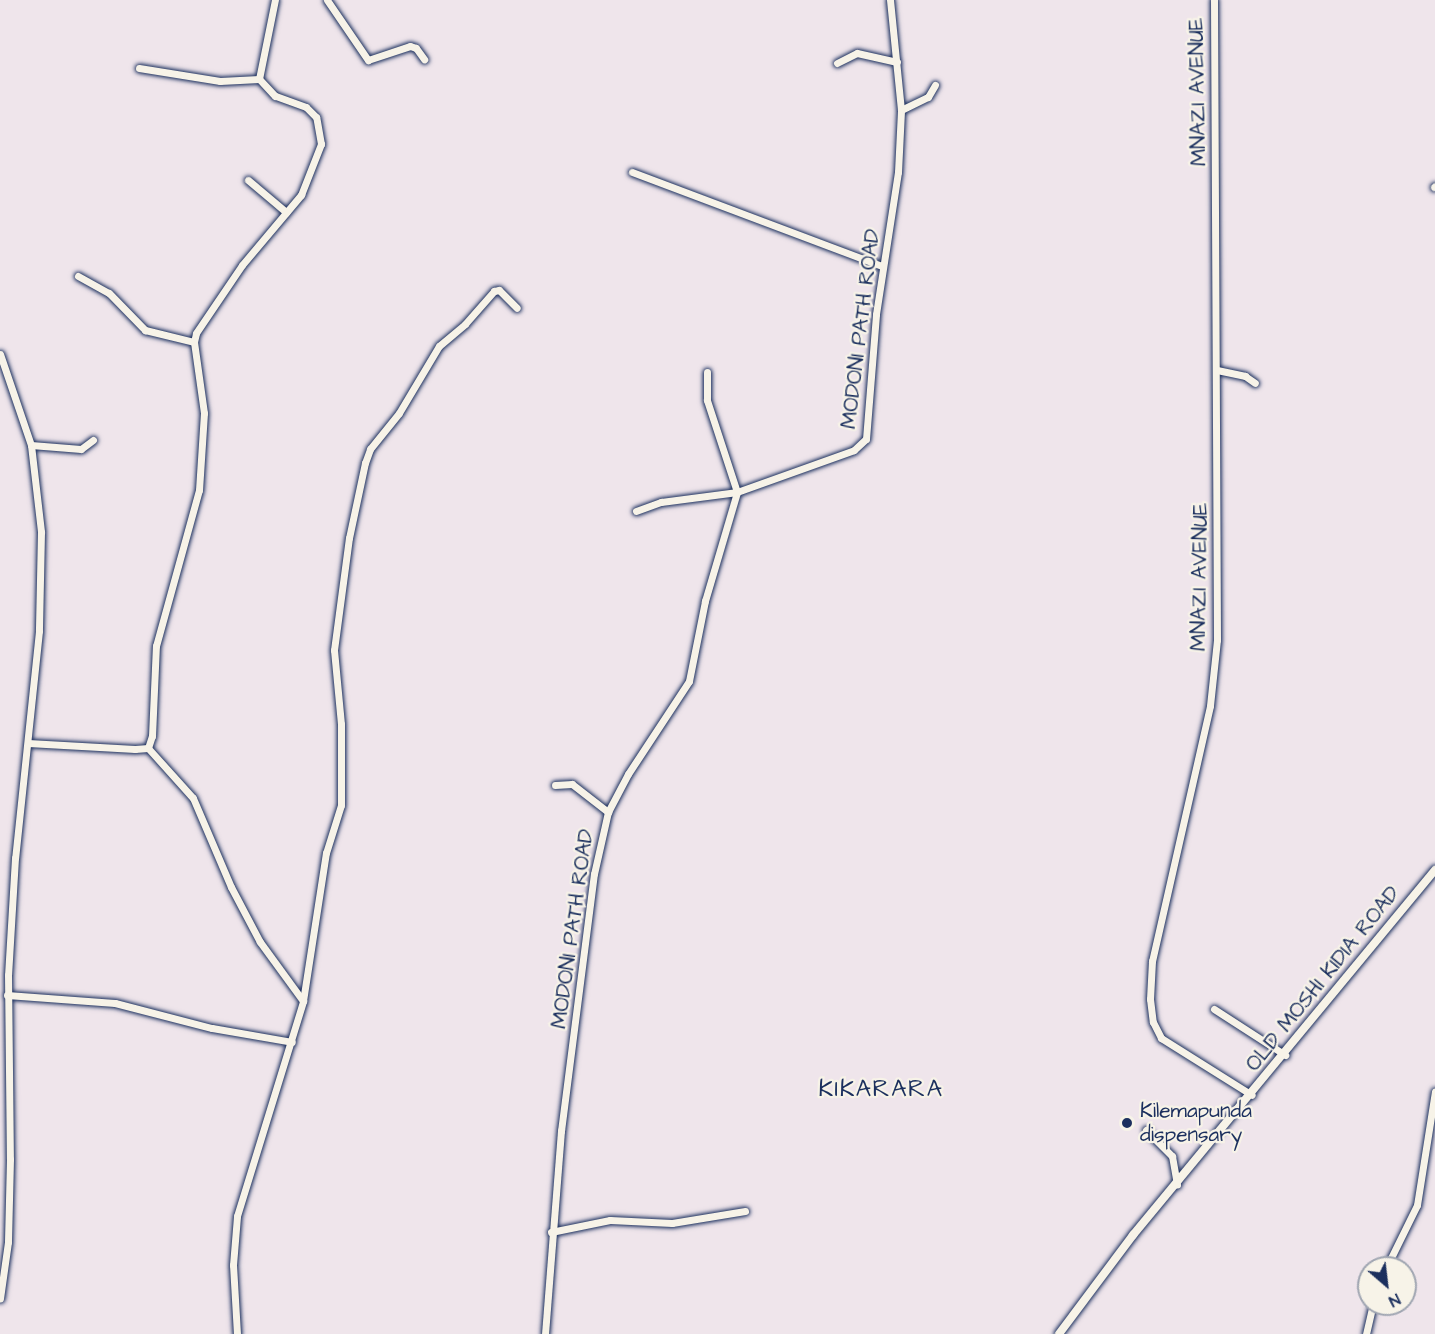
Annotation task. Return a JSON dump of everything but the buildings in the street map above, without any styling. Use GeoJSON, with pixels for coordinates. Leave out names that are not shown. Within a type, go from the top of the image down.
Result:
{"type":"FeatureCollection","features":[{"type":"Feature","properties":{"kind":"street"},"geometry":{"type":"LineString","coordinates":[[260,79],[274,0]]}},
{"type":"Feature","properties":{"kind":"street"},"geometry":{"type":"LineString","coordinates":[[327,0],[369,60],[410,46],[416,48],[424,59]]}},
{"type":"Feature","properties":{"kind":"street","name":"MODONI PATH ROAD"},"geometry":{"type":"LineString","coordinates":[[545,1334],[551,1232],[594,874],[608,812],[628,774],[689,681],[705,601],[737,492],[863,445],[882,266],[898,172],[901,110],[890,0]]}},
{"type":"Feature","properties":{"kind":"street","name":"MNAZI AVENUE"},"geometry":{"type":"LineString","coordinates":[[1214,0],[1218,601],[1214,673],[1210,706],[1152,961],[1150,999],[1153,1022],[1161,1038],[1252,1095]]}},
{"type":"Feature","properties":{"kind":"street"},"geometry":{"type":"LineString","coordinates":[[837,63],[856,53],[897,62]]}},
{"type":"Feature","properties":{"kind":"street"},"geometry":{"type":"LineString","coordinates":[[139,68],[220,81],[260,79]]}},
{"type":"Feature","properties":{"kind":"street"},"geometry":{"type":"LineString","coordinates":[[148,748],[154,725],[156,646],[199,490],[204,413],[194,342],[205,318],[242,265],[301,195],[317,161],[321,130],[316,117],[306,107],[275,96],[260,79]]}},
{"type":"Feature","properties":{"kind":"street"},"geometry":{"type":"LineString","coordinates":[[901,110],[928,97],[935,85]]}},
{"type":"Feature","properties":{"kind":"street"},"geometry":{"type":"LineString","coordinates":[[632,172],[882,266]]}},
{"type":"Feature","properties":{"kind":"street"},"geometry":{"type":"LineString","coordinates":[[248,180],[286,212]]}},
{"type":"Feature","properties":{"kind":"street"},"geometry":{"type":"LineString","coordinates":[[78,276],[110,293],[145,330],[194,342]]}},
{"type":"Feature","properties":{"kind":"street"},"geometry":{"type":"LineString","coordinates":[[237,1334],[232,1265],[237,1216],[303,1001],[326,853],[341,805],[341,724],[334,650],[349,538],[365,464],[370,449],[399,413],[439,346],[465,324],[494,291],[499,290],[516,308]]}},
{"type":"Feature","properties":{"kind":"street"},"geometry":{"type":"LineString","coordinates":[[0,354],[31,445],[41,532],[39,630],[15,858],[8,995],[10,1159],[8,1242],[0,1298]]}},
{"type":"Feature","properties":{"kind":"street"},"geometry":{"type":"LineString","coordinates":[[1216,370],[1245,376],[1254,383]]}},
{"type":"Feature","properties":{"kind":"street"},"geometry":{"type":"LineString","coordinates":[[636,511],[661,502],[737,492],[709,408],[707,372]]}},
{"type":"Feature","properties":{"kind":"street"},"geometry":{"type":"LineString","coordinates":[[31,445],[81,449],[93,440]]}},
{"type":"Feature","properties":{"kind":"street"},"geometry":{"type":"LineString","coordinates":[[28,743],[148,748],[193,798],[255,933],[303,1001]]}},
{"type":"Feature","properties":{"kind":"street"},"geometry":{"type":"LineString","coordinates":[[555,785],[572,784],[608,812]]}},
{"type":"Feature","properties":{"kind":"street","name":"OLD MOSHI KIDIA ROAD"},"geometry":{"type":"LineString","coordinates":[[1059,1334],[1132,1235],[1252,1095],[1435,870]]}},
{"type":"Feature","properties":{"kind":"street"},"geometry":{"type":"LineString","coordinates":[[8,995],[115,1003],[212,1028],[291,1042]]}},
{"type":"Feature","properties":{"kind":"street"},"geometry":{"type":"LineString","coordinates":[[1214,1009],[1285,1055]]}},
{"type":"Feature","properties":{"kind":"street"},"geometry":{"type":"LineString","coordinates":[[1392,1256],[1417,1205],[1435,1091]]}},
{"type":"Feature","properties":{"kind":"street"},"geometry":{"type":"LineString","coordinates":[[1146,1130],[1172,1156],[1177,1185]]}},
{"type":"Feature","properties":{"kind":"street"},"geometry":{"type":"LineString","coordinates":[[551,1232],[610,1220],[688,1221],[745,1211]]}},
{"type":"Feature","properties":{"kind":"street"},"geometry":{"type":"LineString","coordinates":[[1366,1334],[1370,1316]]}},
{"type":"Feature","properties":{"kind":"place","name":"Kilemapunda dispensary"},"geometry":{"type":"Point","coordinates":[1127,1123]}},
{"type":"Feature","properties":{"kind":"district","name":"KIKARARA"},"geometry":{"type":"Point","coordinates":[881,1090]}}]}
